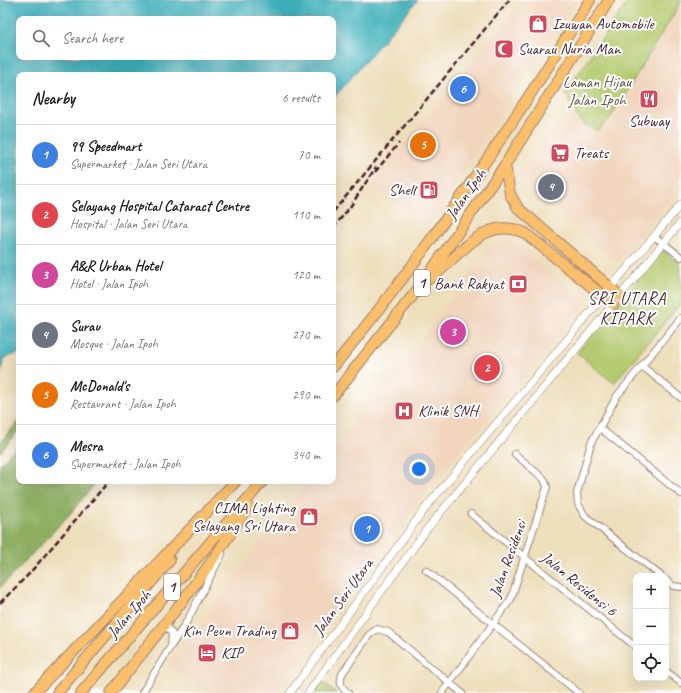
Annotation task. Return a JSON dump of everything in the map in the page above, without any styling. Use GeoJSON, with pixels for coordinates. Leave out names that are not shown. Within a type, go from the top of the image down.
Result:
{"type":"FeatureCollection","features":[{"type":"Feature","properties":{"kind":"highway","name":"Jalan Ipoh"},"geometry":{"type":"LineString","coordinates":[[336,363],[402,279],[476,177],[590,0]]}},
{"type":"Feature","properties":{"kind":"highway","name":"Jalan Ipoh"},"geometry":{"type":"LineString","coordinates":[[336,392],[422,284],[504,165],[609,0]]}},
{"type":"Feature","properties":{"kind":"highway"},"geometry":{"type":"LineString","coordinates":[[504,165],[510,194],[518,208],[620,296]]}},
{"type":"Feature","properties":{"kind":"highway"},"geometry":{"type":"LineString","coordinates":[[422,284],[447,265],[473,239],[501,228],[513,227],[525,233],[613,304]]}},
{"type":"Feature","properties":{"kind":"highway","name":"Jalan Ipoh"},"geometry":{"type":"LineString","coordinates":[[57,693],[233,484]]}},
{"type":"Feature","properties":{"kind":"highway"},"geometry":{"type":"LineString","coordinates":[[34,693],[233,484]]}},
{"type":"Feature","properties":{"kind":"highway","name":"Jalan Ipoh"},"geometry":{"type":"LineString","coordinates":[[80,693],[259,484]]}},
{"type":"Feature","properties":{"kind":"highway"},"geometry":{"type":"LineString","coordinates":[[111,693],[192,588],[234,529],[260,484]]}},
{"type":"Feature","properties":{"kind":"street","name":"Jalan Seri Utara"},"geometry":{"type":"LineString","coordinates":[[290,693],[426,506],[681,204]]}},
{"type":"Feature","properties":{"kind":"street","name":"Jalan Seri Utara"},"geometry":{"type":"LineString","coordinates":[[308,693],[427,529],[681,222]]}},
{"type":"Feature","properties":{"kind":"street"},"geometry":{"type":"LineString","coordinates":[[654,236],[681,257]]}},
{"type":"Feature","properties":{"kind":"street"},"geometry":{"type":"LineString","coordinates":[[656,573],[584,516],[580,510],[577,493],[591,443],[617,396],[681,318]]}},
{"type":"Feature","properties":{"kind":"street"},"geometry":{"type":"LineString","coordinates":[[642,366],[681,398]]}},
{"type":"Feature","properties":{"kind":"street"},"geometry":{"type":"LineString","coordinates":[[600,428],[681,494]]}},
{"type":"Feature","properties":{"kind":"street","name":"Jalan Residensi"},"geometry":{"type":"LineString","coordinates":[[442,693],[511,599],[525,557],[547,483],[515,454]]}},
{"type":"Feature","properties":{"kind":"street","name":"Jalan Residensi 6"},"geometry":{"type":"LineString","coordinates":[[471,514],[634,645]]}},
{"type":"Feature","properties":{"kind":"street"},"geometry":{"type":"LineString","coordinates":[[142,693],[188,621],[234,529]]}},
{"type":"Feature","properties":{"kind":"street"},"geometry":{"type":"LineString","coordinates":[[426,570],[579,693]]}},
{"type":"Feature","properties":{"kind":"street"},"geometry":{"type":"LineString","coordinates":[[669,583],[673,586],[681,587]]}},
{"type":"Feature","properties":{"kind":"street"},"geometry":{"type":"LineString","coordinates":[[160,628],[168,628],[172,634],[171,646]]}},
{"type":"Feature","properties":{"kind":"street"},"geometry":{"type":"LineString","coordinates":[[348,693],[341,685],[340,680],[342,674],[369,635],[377,629],[388,632],[462,693]]}},
{"type":"Feature","properties":{"kind":"street"},"geometry":{"type":"LineString","coordinates":[[669,673],[681,683]]}},
{"type":"Feature","properties":{"kind":"shaded area"},"geometry":{"type":"Polygon","coordinates":[[[522,0],[575,0],[428,227],[370,186],[522,0]]]}},
{"type":"Feature","properties":{"kind":"shaded area"},"geometry":{"type":"Polygon","coordinates":[[[681,6],[681,185],[618,264],[516,176],[568,113],[600,138],[681,6]]]}},
{"type":"Feature","properties":{"kind":"shaded area"},"geometry":{"type":"Polygon","coordinates":[[[512,241],[586,304],[412,508],[276,693],[209,693],[168,666],[263,539],[307,484],[336,484],[336,447],[404,362],[492,244],[512,241]]]}},
{"type":"Feature","properties":{"kind":"green space","name":"Laman Hijau Jalan Ipoh"},"geometry":{"type":"Polygon","coordinates":[[[629,0],[681,0],[681,2],[611,117],[599,130],[592,129],[578,117],[565,93],[629,0]]]}},
{"type":"Feature","properties":{"kind":"green space"},"geometry":{"type":"Polygon","coordinates":[[[663,250],[681,265],[681,303],[614,383],[577,353],[663,250]]]}},
{"type":"Feature","properties":{"kind":"green space"},"geometry":{"type":"Polygon","coordinates":[[[16,424],[16,434],[0,453],[0,443],[16,424]]]}},
{"type":"Feature","properties":{"kind":"green space"},"geometry":{"type":"Polygon","coordinates":[[[16,446],[16,484],[95,484],[69,515],[0,588],[0,465],[16,446]]]}},
{"type":"Feature","properties":{"kind":"green space"},"geometry":{"type":"Polygon","coordinates":[[[321,681],[336,693],[312,693],[321,681]]]}},
{"type":"Feature","properties":{"kind":"water"},"geometry":{"type":"Polygon","coordinates":[[[0,0],[418,0],[336,96],[336,72],[16,72],[16,354],[5,358],[0,374],[0,0]]]}},
{"type":"Feature","properties":{"kind":"railway"},"geometry":{"type":"LineString","coordinates":[[336,208],[509,0]]}},
{"type":"Feature","properties":{"kind":"railway"},"geometry":{"type":"LineString","coordinates":[[375,172],[399,143]]}},
{"type":"Feature","properties":{"kind":"railway"},"geometry":{"type":"LineString","coordinates":[[336,224],[350,207],[376,167]]}},
{"type":"Feature","properties":{"kind":"railway"},"geometry":{"type":"LineString","coordinates":[[0,603],[28,575],[106,484]]}},
{"type":"Feature","properties":{"kind":"place","name":"Izuwan Automobile"},"geometry":{"type":"Point","coordinates":[538,24]}},
{"type":"Feature","properties":{"kind":"place","name":"Suarau Nuria Man"},"geometry":{"type":"Point","coordinates":[504,49]}},
{"type":"Feature","properties":{"kind":"place","name":"Mesra"},"geometry":{"type":"Point","coordinates":[463,89]}},
{"type":"Feature","properties":{"kind":"place","name":"Subway"},"geometry":{"type":"Point","coordinates":[649,99]}},
{"type":"Feature","properties":{"kind":"place","name":"McDonald's"},"geometry":{"type":"Point","coordinates":[423,145]}},
{"type":"Feature","properties":{"kind":"place","name":"Treats"},"geometry":{"type":"Point","coordinates":[560,153]}},
{"type":"Feature","properties":{"kind":"place","name":"Surau"},"geometry":{"type":"Point","coordinates":[551,187]}},
{"type":"Feature","properties":{"kind":"place","name":"Shell"},"geometry":{"type":"Point","coordinates":[429,190]}},
{"type":"Feature","properties":{"kind":"place","name":"Bank Rakyat"},"geometry":{"type":"Point","coordinates":[518,284]}},
{"type":"Feature","properties":{"kind":"place","name":"A&R Urban Hotel"},"geometry":{"type":"Point","coordinates":[453,332]}},
{"type":"Feature","properties":{"kind":"place","name":"Selayang Hospital Cataract Centre"},"geometry":{"type":"Point","coordinates":[487,368]}},
{"type":"Feature","properties":{"kind":"place","name":"Klinik SNH"},"geometry":{"type":"Point","coordinates":[404,411]}},
{"type":"Feature","properties":{"kind":"place","name":"CIMA Lighting Selayang Sri Utara"},"geometry":{"type":"Point","coordinates":[309,517]}},
{"type":"Feature","properties":{"kind":"place","name":"99 Speedmart"},"geometry":{"type":"Point","coordinates":[367,529]}},
{"type":"Feature","properties":{"kind":"place","name":"Kin Peun Trading"},"geometry":{"type":"Point","coordinates":[290,631]}},
{"type":"Feature","properties":{"kind":"place","name":"KIP"},"geometry":{"type":"Point","coordinates":[207,653]}},
{"type":"Feature","properties":{"kind":"district","name":"SRI UTARA KIPARK"},"geometry":{"type":"Point","coordinates":[627,308]}}]}
